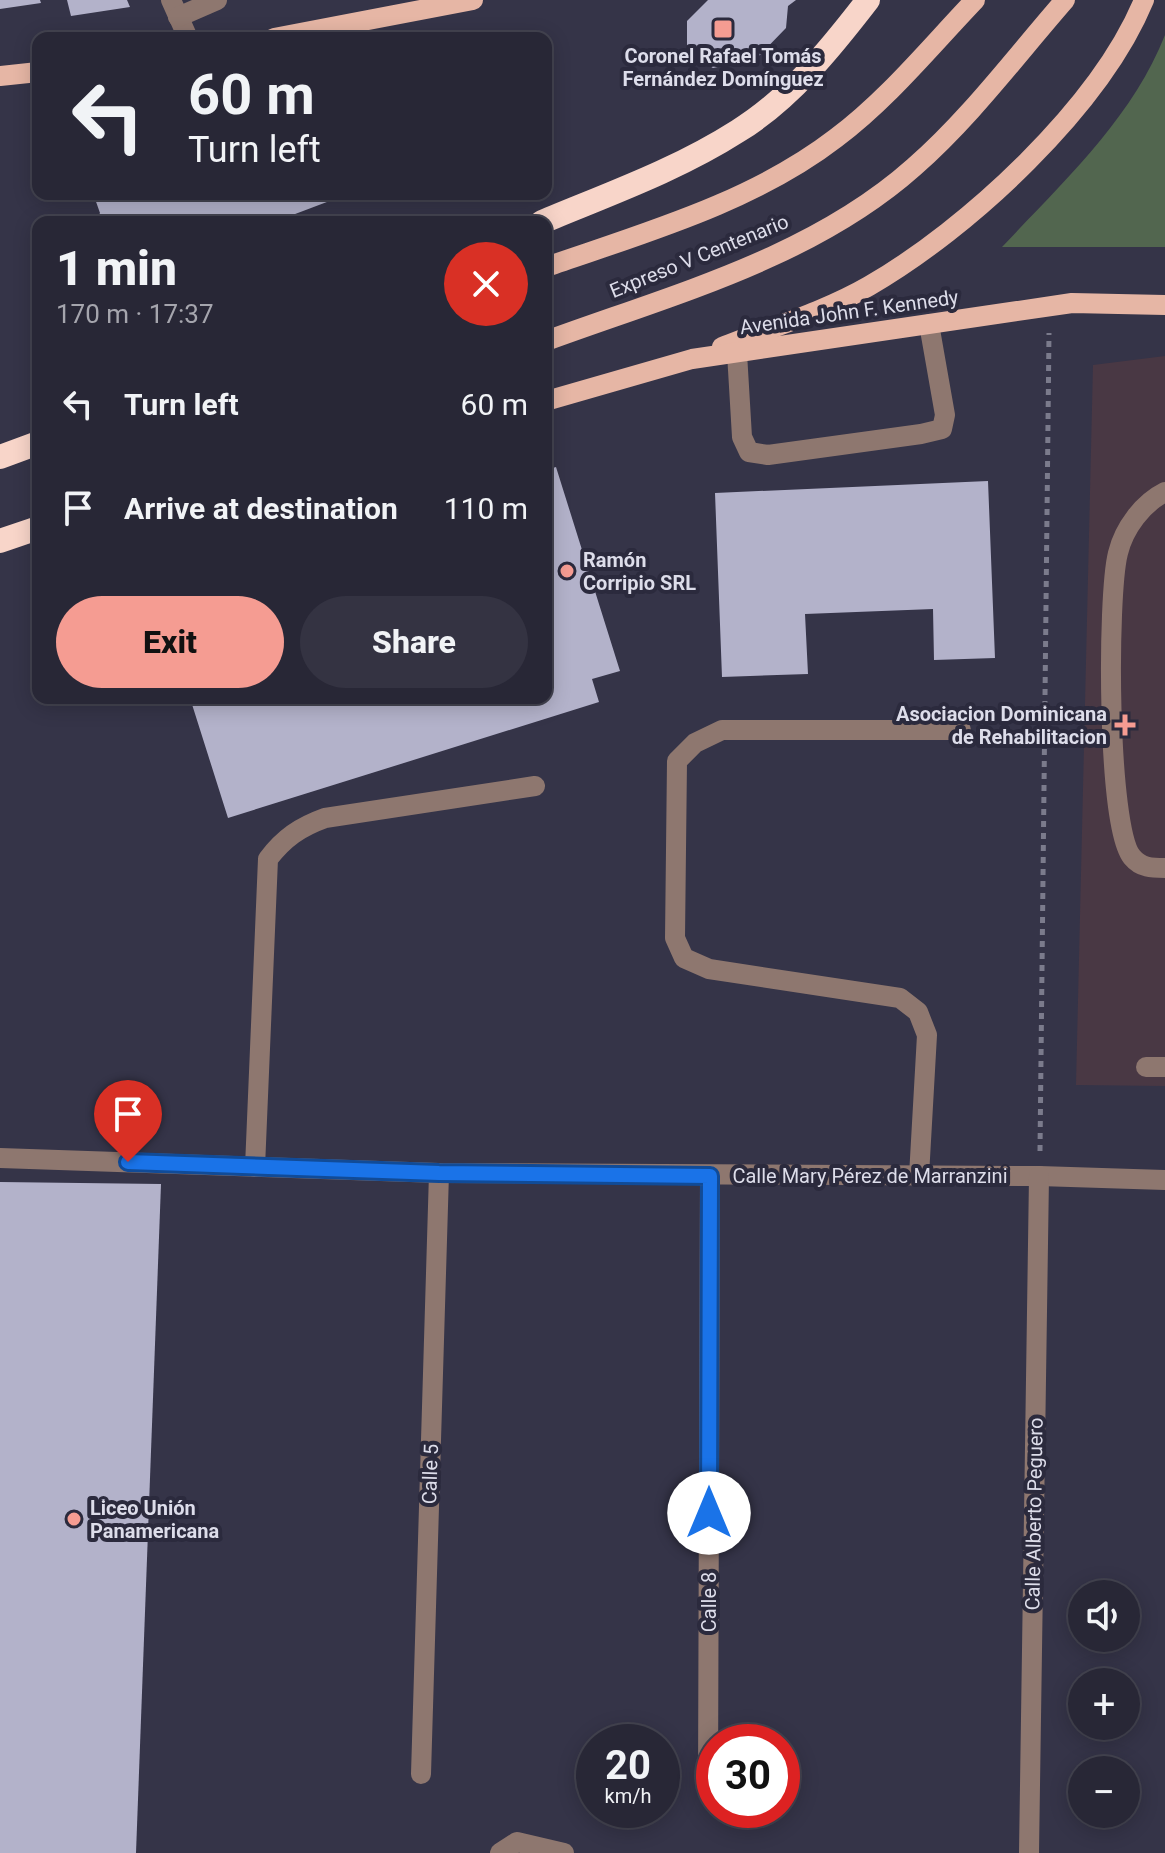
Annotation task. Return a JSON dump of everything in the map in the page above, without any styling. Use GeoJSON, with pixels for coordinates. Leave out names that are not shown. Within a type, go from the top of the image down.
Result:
{"type":"FeatureCollection","features":[{"type":"Feature","properties":{"kind":"highway"},"geometry":{"type":"LineString","coordinates":[[552,218],[642,183],[740,130],[798,83],[868,0]]}},
{"type":"Feature","properties":{"kind":"highway"},"geometry":{"type":"LineString","coordinates":[[0,457],[32,445]]}},
{"type":"Feature","properties":{"kind":"highway"},"geometry":{"type":"LineString","coordinates":[[0,541],[32,530]]}},
{"type":"Feature","properties":{"kind":"main road"},"geometry":{"type":"LineString","coordinates":[[305,32],[473,0]]}},
{"type":"Feature","properties":{"kind":"main road","name":"Expreso V Centenario"},"geometry":{"type":"LineString","coordinates":[[552,265],[755,189],[835,139],[886,95],[975,0]]}},
{"type":"Feature","properties":{"kind":"main road","name":"Expreso V Centenario"},"geometry":{"type":"LineString","coordinates":[[552,339],[777,254],[846,217],[913,168],[1065,0]]}},
{"type":"Feature","properties":{"kind":"main road"},"geometry":{"type":"LineString","coordinates":[[692,359],[866,288],[925,250],[981,208],[1102,76],[1144,0]]}},
{"type":"Feature","properties":{"kind":"main road"},"geometry":{"type":"LineString","coordinates":[[0,76],[32,73]]}},
{"type":"Feature","properties":{"kind":"main road","name":"Avenida John F. Kennedy"},"geometry":{"type":"LineString","coordinates":[[552,399],[692,359],[1072,303],[1165,305]]}},
{"type":"Feature","properties":{"kind":"street"},"geometry":{"type":"LineString","coordinates":[[185,32],[175,8],[217,0]]}},
{"type":"Feature","properties":{"kind":"street"},"geometry":{"type":"LineString","coordinates":[[737,353],[742,437],[749,452],[768,455],[921,434],[942,429],[945,415],[929,324]]}},
{"type":"Feature","properties":{"kind":"street"},"geometry":{"type":"LineString","coordinates":[[1165,492],[1151,498],[1136,516],[1118,552],[1112,615],[1116,803],[1126,848],[1133,860],[1145,867],[1165,868]]}},
{"type":"Feature","properties":{"kind":"street"},"geometry":{"type":"LineString","coordinates":[[919,1176],[927,1035],[918,1012],[900,998],[709,969],[684,958],[675,938],[677,761],[695,743],[722,730],[961,730]]}},
{"type":"Feature","properties":{"kind":"street"},"geometry":{"type":"LineString","coordinates":[[255,1167],[268,859],[293,833],[325,818],[535,786]]}},
{"type":"Feature","properties":{"kind":"street","name":"Calle Mary Pérez de Marranzini"},"geometry":{"type":"LineString","coordinates":[[0,1158],[439,1173],[1039,1176],[1165,1180]]}},
{"type":"Feature","properties":{"kind":"street","name":"Calle 5"},"geometry":{"type":"LineString","coordinates":[[421,1774],[439,1173]]}},
{"type":"Feature","properties":{"kind":"street","name":"Calle 8"},"geometry":{"type":"LineString","coordinates":[[708,1724],[710,1176]]}},
{"type":"Feature","properties":{"kind":"street","name":"Calle Alberto Peguero"},"geometry":{"type":"LineString","coordinates":[[1029,1853],[1039,1176]]}},
{"type":"Feature","properties":{"kind":"street"},"geometry":{"type":"LineString","coordinates":[[500,1853],[517,1842],[564,1853]]}},
{"type":"Feature","properties":{"kind":"path"},"geometry":{"type":"LineString","coordinates":[[1039,1176],[1049,307]]}},
{"type":"Feature","properties":{"kind":"shaded area","name":"Asociacion Dominicana de Rehabilitacion"},"geometry":{"type":"Polygon","coordinates":[[[1165,356],[1165,1086],[1076,1085],[1093,365],[1165,356]]]}},
{"type":"Feature","properties":{"kind":"green space"},"geometry":{"type":"Polygon","coordinates":[[[1165,35],[1165,247],[1002,247],[1115,122],[1151,66],[1165,35]]]}},
{"type":"Feature","properties":{"kind":"building"},"geometry":{"type":"Polygon","coordinates":[[[0,0],[40,0],[41,3],[0,9],[0,0]]]}},
{"type":"Feature","properties":{"kind":"building"},"geometry":{"type":"Polygon","coordinates":[[[67,0],[127,0],[130,7],[71,16],[67,0]]]}},
{"type":"Feature","properties":{"kind":"building"},"geometry":{"type":"Polygon","coordinates":[[[708,0],[796,0],[788,6],[786,28],[756,59],[713,68],[687,53],[687,21],[708,0]]]}},
{"type":"Feature","properties":{"kind":"building"},"geometry":{"type":"Polygon","coordinates":[[[95,200],[332,200],[290,216],[98,216],[95,200]]]}},
{"type":"Feature","properties":{"kind":"building","name":"Ramón Corripio SRL"},"geometry":{"type":"Polygon","coordinates":[[[556,467],[620,671],[592,679],[599,702],[228,818],[192,704],[552,704],[552,468],[556,467]]]}},
{"type":"Feature","properties":{"kind":"building"},"geometry":{"type":"Polygon","coordinates":[[[988,481],[995,658],[934,660],[933,609],[805,614],[808,674],[722,677],[715,493],[988,481]]]}},
{"type":"Feature","properties":{"kind":"building","name":"Liceo Unión Panamericana"},"geometry":{"type":"Polygon","coordinates":[[[0,1182],[161,1184],[136,1853],[0,1853],[0,1182]]]}},
{"type":"Feature","properties":{"kind":"place","name":"Coronel Rafael Tomás Fernández Domínguez"},"geometry":{"type":"Point","coordinates":[723,29]}},
{"type":"Feature","properties":{"kind":"place","name":"Ramón Corripio SRL"},"geometry":{"type":"Point","coordinates":[567,571]}},
{"type":"Feature","properties":{"kind":"place","name":"Asociacion Dominicana de Rehabilitacion"},"geometry":{"type":"Point","coordinates":[1125,725]}},
{"type":"Feature","properties":{"kind":"place","name":"Liceo Unión Panamericana"},"geometry":{"type":"Point","coordinates":[74,1519]}},
{"type":"Feature","properties":{"kind":"route"},"geometry":{"type":"LineString","coordinates":[[128,1162],[439,1173],[710,1176],[709,1513]]}}]}
